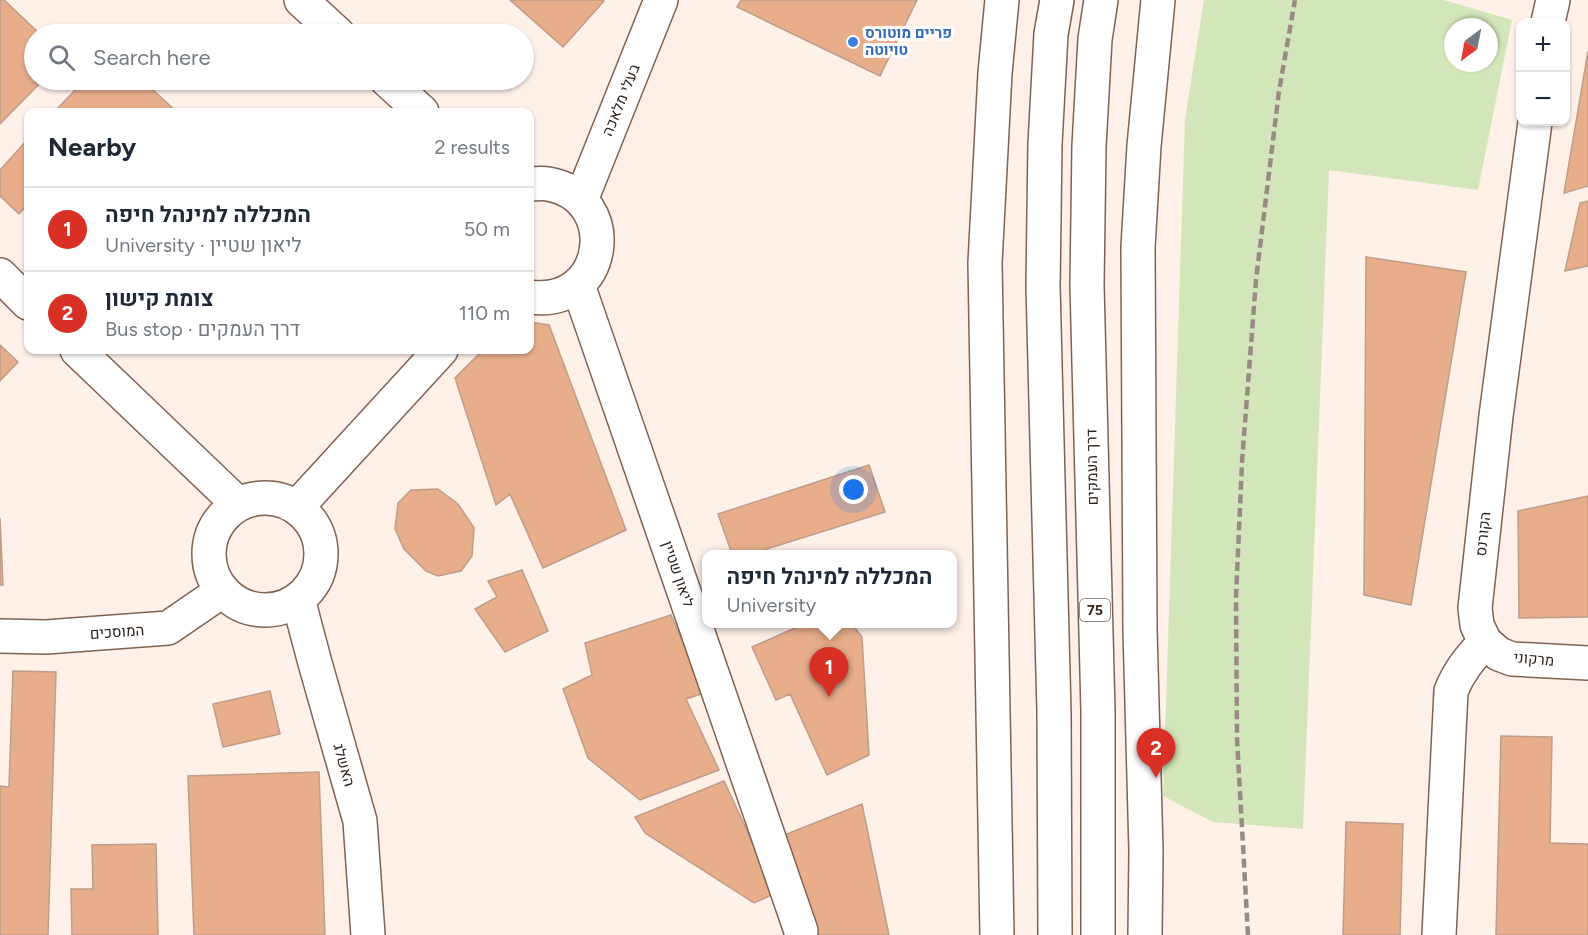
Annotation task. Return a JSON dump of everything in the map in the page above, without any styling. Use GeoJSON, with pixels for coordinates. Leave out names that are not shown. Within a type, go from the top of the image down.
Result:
{"type":"FeatureCollection","features":[{"type":"Feature","properties":{"kind":"main road"},"geometry":{"type":"LineString","coordinates":[[301,0],[327,24]]}},
{"type":"Feature","properties":{"kind":"main road","name":"בעלי מלאכה"},"geometry":{"type":"LineString","coordinates":[[581,200],[661,0]]}},
{"type":"Feature","properties":{"kind":"main road"},"geometry":{"type":"LineString","coordinates":[[996,933],[985,263],[995,73],[1002,0]]}},
{"type":"Feature","properties":{"kind":"main road"},"geometry":{"type":"LineString","coordinates":[[1055,935],[1054,712],[1043,286],[1045,144],[1051,34],[1057,0]]}},
{"type":"Feature","properties":{"kind":"main road","name":"דרך העמקים"},"geometry":{"type":"LineString","coordinates":[[1098,935],[1098,711],[1088,285],[1089,146],[1095,39],[1101,0]]}},
{"type":"Feature","properties":{"kind":"main road"},"geometry":{"type":"LineString","coordinates":[[1148,930],[1140,630],[1138,248],[1144,146],[1158,0]]}},
{"type":"Feature","properties":{"kind":"main road"},"geometry":{"type":"LineString","coordinates":[[1549,18],[1552,0]]}},
{"type":"Feature","properties":{"kind":"main road"},"geometry":{"type":"LineString","coordinates":[[398,90],[418,108]]}},
{"type":"Feature","properties":{"kind":"main road","name":"הקורנס"},"geometry":{"type":"LineString","coordinates":[[1485,642],[1476,625],[1475,608],[1496,416],[1534,126]]}},
{"type":"Feature","properties":{"kind":"main road"},"geometry":{"type":"LineString","coordinates":[[534,184],[546,183],[565,188],[581,200],[592,216],[598,234],[597,253],[590,271],[578,285],[564,294],[548,298],[534,297]]}},
{"type":"Feature","properties":{"kind":"main road"},"geometry":{"type":"LineString","coordinates":[[0,275],[24,299]]}},
{"type":"Feature","properties":{"kind":"main road","name":"ליאון שטיין"},"geometry":{"type":"LineString","coordinates":[[578,285],[801,931]]}},
{"type":"Feature","properties":{"kind":"main road"},"geometry":{"type":"LineString","coordinates":[[81,354],[238,504]]}},
{"type":"Feature","properties":{"kind":"main road"},"geometry":{"type":"LineString","coordinates":[[297,507],[437,354]]}},
{"type":"Feature","properties":{"kind":"main road"},"geometry":{"type":"LineString","coordinates":[[268,497],[283,500],[297,507],[310,520],[318,535],[321,553],[319,571],[311,587],[298,599],[284,607],[267,610],[250,608],[235,602],[222,591],[213,576],[208,560],[209,543],[214,527],[224,514],[238,504],[253,498],[268,497]]}},
{"type":"Feature","properties":{"kind":"main road","name":"המוסכים"},"geometry":{"type":"LineString","coordinates":[[0,636],[46,637],[168,628],[222,591]]}},
{"type":"Feature","properties":{"kind":"main road","name":"האשלג"},"geometry":{"type":"LineString","coordinates":[[298,599],[360,821],[368,935]]}},
{"type":"Feature","properties":{"kind":"main road"},"geometry":{"type":"LineString","coordinates":[[1439,935],[1451,691],[1466,663],[1485,642]]}},
{"type":"Feature","properties":{"kind":"main road","name":"מרקוני"},"geometry":{"type":"LineString","coordinates":[[1485,642],[1499,654],[1512,660],[1588,663]]}},
{"type":"Feature","properties":{"kind":"green space"},"geometry":{"type":"Polygon","coordinates":[[[1204,0],[1444,0],[1512,20],[1478,190],[1329,170],[1303,829],[1213,822],[1163,796],[1185,119],[1204,0]]]}},
{"type":"Feature","properties":{"kind":"building"},"geometry":{"type":"Polygon","coordinates":[[[0,0],[4,0],[29,24],[24,24],[24,90],[33,90],[0,124],[0,0]]]}},
{"type":"Feature","properties":{"kind":"building"},"geometry":{"type":"Polygon","coordinates":[[[510,0],[603,0],[604,1],[563,47],[510,0]]]}},
{"type":"Feature","properties":{"kind":"building","name":"פריים מוטורס טויוטה"},"geometry":{"type":"Polygon","coordinates":[[[741,0],[917,0],[880,76],[737,7],[741,0]]]}},
{"type":"Feature","properties":{"kind":"building"},"geometry":{"type":"Polygon","coordinates":[[[1588,51],[1588,186],[1564,193],[1588,51]]]}},
{"type":"Feature","properties":{"kind":"building"},"geometry":{"type":"Polygon","coordinates":[[[75,90],[153,90],[173,108],[58,108],[75,90]]]}},
{"type":"Feature","properties":{"kind":"building"},"geometry":{"type":"Polygon","coordinates":[[[24,143],[24,208],[19,214],[0,196],[0,170],[24,143]]]}},
{"type":"Feature","properties":{"kind":"building"},"geometry":{"type":"Polygon","coordinates":[[[1588,201],[1588,266],[1565,271],[1580,203],[1588,201]]]}},
{"type":"Feature","properties":{"kind":"building"},"geometry":{"type":"Polygon","coordinates":[[[1366,257],[1466,272],[1411,605],[1364,595],[1366,257]]]}},
{"type":"Feature","properties":{"kind":"building"},"geometry":{"type":"Polygon","coordinates":[[[534,323],[549,325],[626,530],[543,568],[510,494],[496,505],[455,378],[479,354],[534,354],[534,323]]]}},
{"type":"Feature","properties":{"kind":"building"},"geometry":{"type":"Polygon","coordinates":[[[0,345],[18,362],[0,381],[0,345]]]}},
{"type":"Feature","properties":{"kind":"building"},"geometry":{"type":"Polygon","coordinates":[[[869,465],[885,512],[764,550],[731,550],[718,514],[869,465]]]}},
{"type":"Feature","properties":{"kind":"building"},"geometry":{"type":"Polygon","coordinates":[[[438,489],[458,504],[474,528],[472,556],[461,571],[438,576],[426,571],[404,549],[395,529],[398,503],[411,490],[438,489]]]}},
{"type":"Feature","properties":{"kind":"building"},"geometry":{"type":"Polygon","coordinates":[[[1588,496],[1588,617],[1519,618],[1518,511],[1588,496]]]}},
{"type":"Feature","properties":{"kind":"building"},"geometry":{"type":"Polygon","coordinates":[[[0,518],[3,585],[0,585],[0,518]]]}},
{"type":"Feature","properties":{"kind":"building"},"geometry":{"type":"Polygon","coordinates":[[[522,570],[548,631],[505,652],[475,609],[497,597],[488,581],[522,570]]]}},
{"type":"Feature","properties":{"kind":"building"},"geometry":{"type":"Polygon","coordinates":[[[671,615],[704,693],[686,699],[719,770],[640,800],[588,758],[563,689],[592,675],[585,643],[671,615]]]}},
{"type":"Feature","properties":{"kind":"building"},"geometry":{"type":"Polygon","coordinates":[[[795,628],[855,628],[862,637],[869,755],[827,775],[790,694],[776,700],[752,647],[795,628]]]}},
{"type":"Feature","properties":{"kind":"building"},"geometry":{"type":"Polygon","coordinates":[[[13,671],[56,672],[48,935],[0,935],[0,786],[9,787],[13,671]]]}},
{"type":"Feature","properties":{"kind":"building"},"geometry":{"type":"Polygon","coordinates":[[[270,691],[280,734],[223,747],[213,704],[270,691]]]}},
{"type":"Feature","properties":{"kind":"building"},"geometry":{"type":"Polygon","coordinates":[[[1501,736],[1552,737],[1550,843],[1588,844],[1588,935],[1496,935],[1501,736]]]}},
{"type":"Feature","properties":{"kind":"building"},"geometry":{"type":"Polygon","coordinates":[[[319,772],[325,935],[194,935],[188,776],[319,772]]]}},
{"type":"Feature","properties":{"kind":"building"},"geometry":{"type":"Polygon","coordinates":[[[724,781],[776,893],[754,903],[645,833],[635,817],[724,781]]]}},
{"type":"Feature","properties":{"kind":"building"},"geometry":{"type":"Polygon","coordinates":[[[862,804],[889,935],[808,935],[772,840],[862,804]]]}},
{"type":"Feature","properties":{"kind":"building"},"geometry":{"type":"Polygon","coordinates":[[[1346,822],[1403,824],[1400,935],[1343,935],[1346,822]]]}},
{"type":"Feature","properties":{"kind":"building"},"geometry":{"type":"Polygon","coordinates":[[[156,844],[158,935],[72,935],[71,889],[93,889],[92,845],[156,844]]]}},
{"type":"Feature","properties":{"kind":"railway"},"geometry":{"type":"LineString","coordinates":[[1248,935],[1237,739],[1236,597],[1242,462],[1256,280],[1279,91],[1295,0]]}},
{"type":"Feature","properties":{"kind":"place","name":"פריים מוטורס טויוטה"},"geometry":{"type":"Point","coordinates":[853,42]}},
{"type":"Feature","properties":{"kind":"place","name":"המכללה למינהל חיפה"},"geometry":{"type":"Point","coordinates":[829,697]}},
{"type":"Feature","properties":{"kind":"place","name":"צומת קישון"},"geometry":{"type":"Point","coordinates":[1156,778]}}]}
